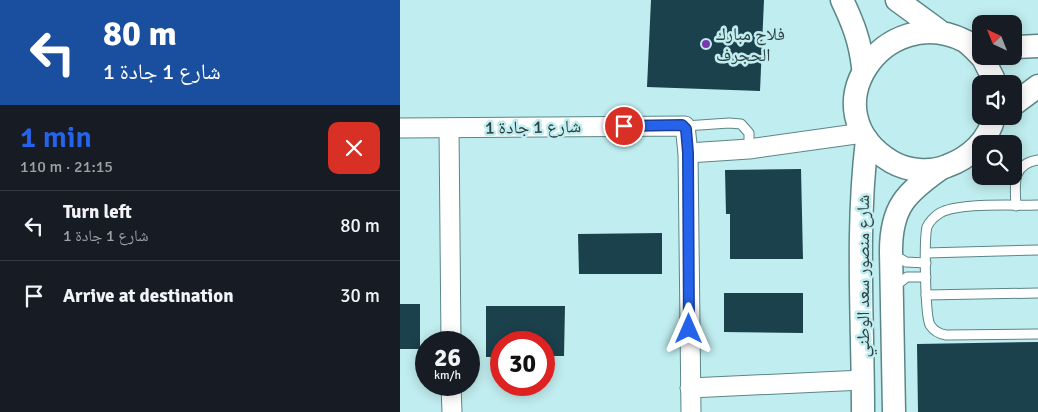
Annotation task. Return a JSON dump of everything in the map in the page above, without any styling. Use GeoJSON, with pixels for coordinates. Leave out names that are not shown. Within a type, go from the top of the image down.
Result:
{"type":"FeatureCollection","features":[{"type":"Feature","properties":{"kind":"street"},"geometry":{"type":"LineString","coordinates":[[842,0],[854,23],[863,67]]}},
{"type":"Feature","properties":{"kind":"street"},"geometry":{"type":"LineString","coordinates":[[896,0],[938,30]]}},
{"type":"Feature","properties":{"kind":"street"},"geometry":{"type":"LineString","coordinates":[[972,45],[953,34],[938,30],[916,30],[895,36],[876,49],[863,67],[856,88],[856,112],[865,137],[881,155],[899,166],[919,170],[940,169],[962,160],[980,144],[991,125]]}},
{"type":"Feature","properties":{"kind":"street"},"geometry":{"type":"LineString","coordinates":[[1022,47],[1038,46]]}},
{"type":"Feature","properties":{"kind":"street"},"geometry":{"type":"LineString","coordinates":[[1022,98],[1038,86]]}},
{"type":"Feature","properties":{"kind":"street"},"geometry":{"type":"LineString","coordinates":[[684,126],[688,153],[691,412]]}},
{"type":"Feature","properties":{"kind":"street","name":"شارع 1 جادة 1"},"geometry":{"type":"LineString","coordinates":[[400,128],[684,126]]}},
{"type":"Feature","properties":{"kind":"street"},"geometry":{"type":"LineString","coordinates":[[449,128],[451,331]]}},
{"type":"Feature","properties":{"kind":"street"},"geometry":{"type":"LineString","coordinates":[[688,153],[749,149],[865,137]]}},
{"type":"Feature","properties":{"kind":"street","name":"شارع منصور سعد الوطني"},"geometry":{"type":"LineString","coordinates":[[863,412],[861,232],[865,137]]}},
{"type":"Feature","properties":{"kind":"street","name":"شارع منصور سعد الوطني"},"geometry":{"type":"LineString","coordinates":[[894,412],[891,252],[893,227],[898,210],[905,198],[940,169]]}},
{"type":"Feature","properties":{"kind":"street"},"geometry":{"type":"LineString","coordinates":[[690,388],[863,380]]}},
{"type":"Feature","properties":{"kind":"street"},"geometry":{"type":"LineString","coordinates":[[452,396],[452,412]]}},
{"type":"Feature","properties":{"kind":"lane"},"geometry":{"type":"LineString","coordinates":[[684,126],[740,124],[749,133],[749,149]]}},
{"type":"Feature","properties":{"kind":"lane"},"geometry":{"type":"LineString","coordinates":[[1016,206],[1016,176],[1023,166],[1038,160]]}},
{"type":"Feature","properties":{"kind":"lane"},"geometry":{"type":"LineString","coordinates":[[1038,205],[961,207],[940,213],[934,217],[927,228],[926,253],[926,295],[928,321],[931,328],[940,334],[946,335],[1038,334]]}},
{"type":"Feature","properties":{"kind":"lane"},"geometry":{"type":"LineString","coordinates":[[926,253],[1038,250]]}},
{"type":"Feature","properties":{"kind":"lane"},"geometry":{"type":"LineString","coordinates":[[891,252],[906,262],[926,263]]}},
{"type":"Feature","properties":{"kind":"lane"},"geometry":{"type":"LineString","coordinates":[[892,289],[903,279],[926,277]]}},
{"type":"Feature","properties":{"kind":"lane"},"geometry":{"type":"LineString","coordinates":[[926,295],[1038,293]]}},
{"type":"Feature","properties":{"kind":"building","name":"فلاح مبارك الحجرف"},"geometry":{"type":"Polygon","coordinates":[[[651,0],[764,0],[760,91],[647,87],[651,0]]]}},
{"type":"Feature","properties":{"kind":"building"},"geometry":{"type":"Polygon","coordinates":[[[801,169],[803,259],[730,259],[730,214],[726,214],[725,170],[801,169]]]}},
{"type":"Feature","properties":{"kind":"building"},"geometry":{"type":"Polygon","coordinates":[[[662,233],[662,274],[579,274],[578,234],[662,233]]]}},
{"type":"Feature","properties":{"kind":"building"},"geometry":{"type":"Polygon","coordinates":[[[724,293],[803,293],[803,333],[724,332],[724,293]]]}},
{"type":"Feature","properties":{"kind":"building"},"geometry":{"type":"Polygon","coordinates":[[[400,304],[420,304],[420,331],[415,331],[415,349],[400,349],[400,304]]]}},
{"type":"Feature","properties":{"kind":"building"},"geometry":{"type":"Polygon","coordinates":[[[486,306],[565,306],[564,356],[555,356],[555,331],[490,331],[490,357],[486,357],[486,306]]]}},
{"type":"Feature","properties":{"kind":"building"},"geometry":{"type":"Polygon","coordinates":[[[1038,342],[1038,412],[918,412],[917,344],[1038,342]]]}},
{"type":"Feature","properties":{"kind":"place","name":"فلاح مبارك الحجرف"},"geometry":{"type":"Point","coordinates":[706,44]}},
{"type":"Feature","properties":{"kind":"route"},"geometry":{"type":"LineString","coordinates":[[624,126],[682,125],[686,129],[688,153],[689,329]]}}]}
